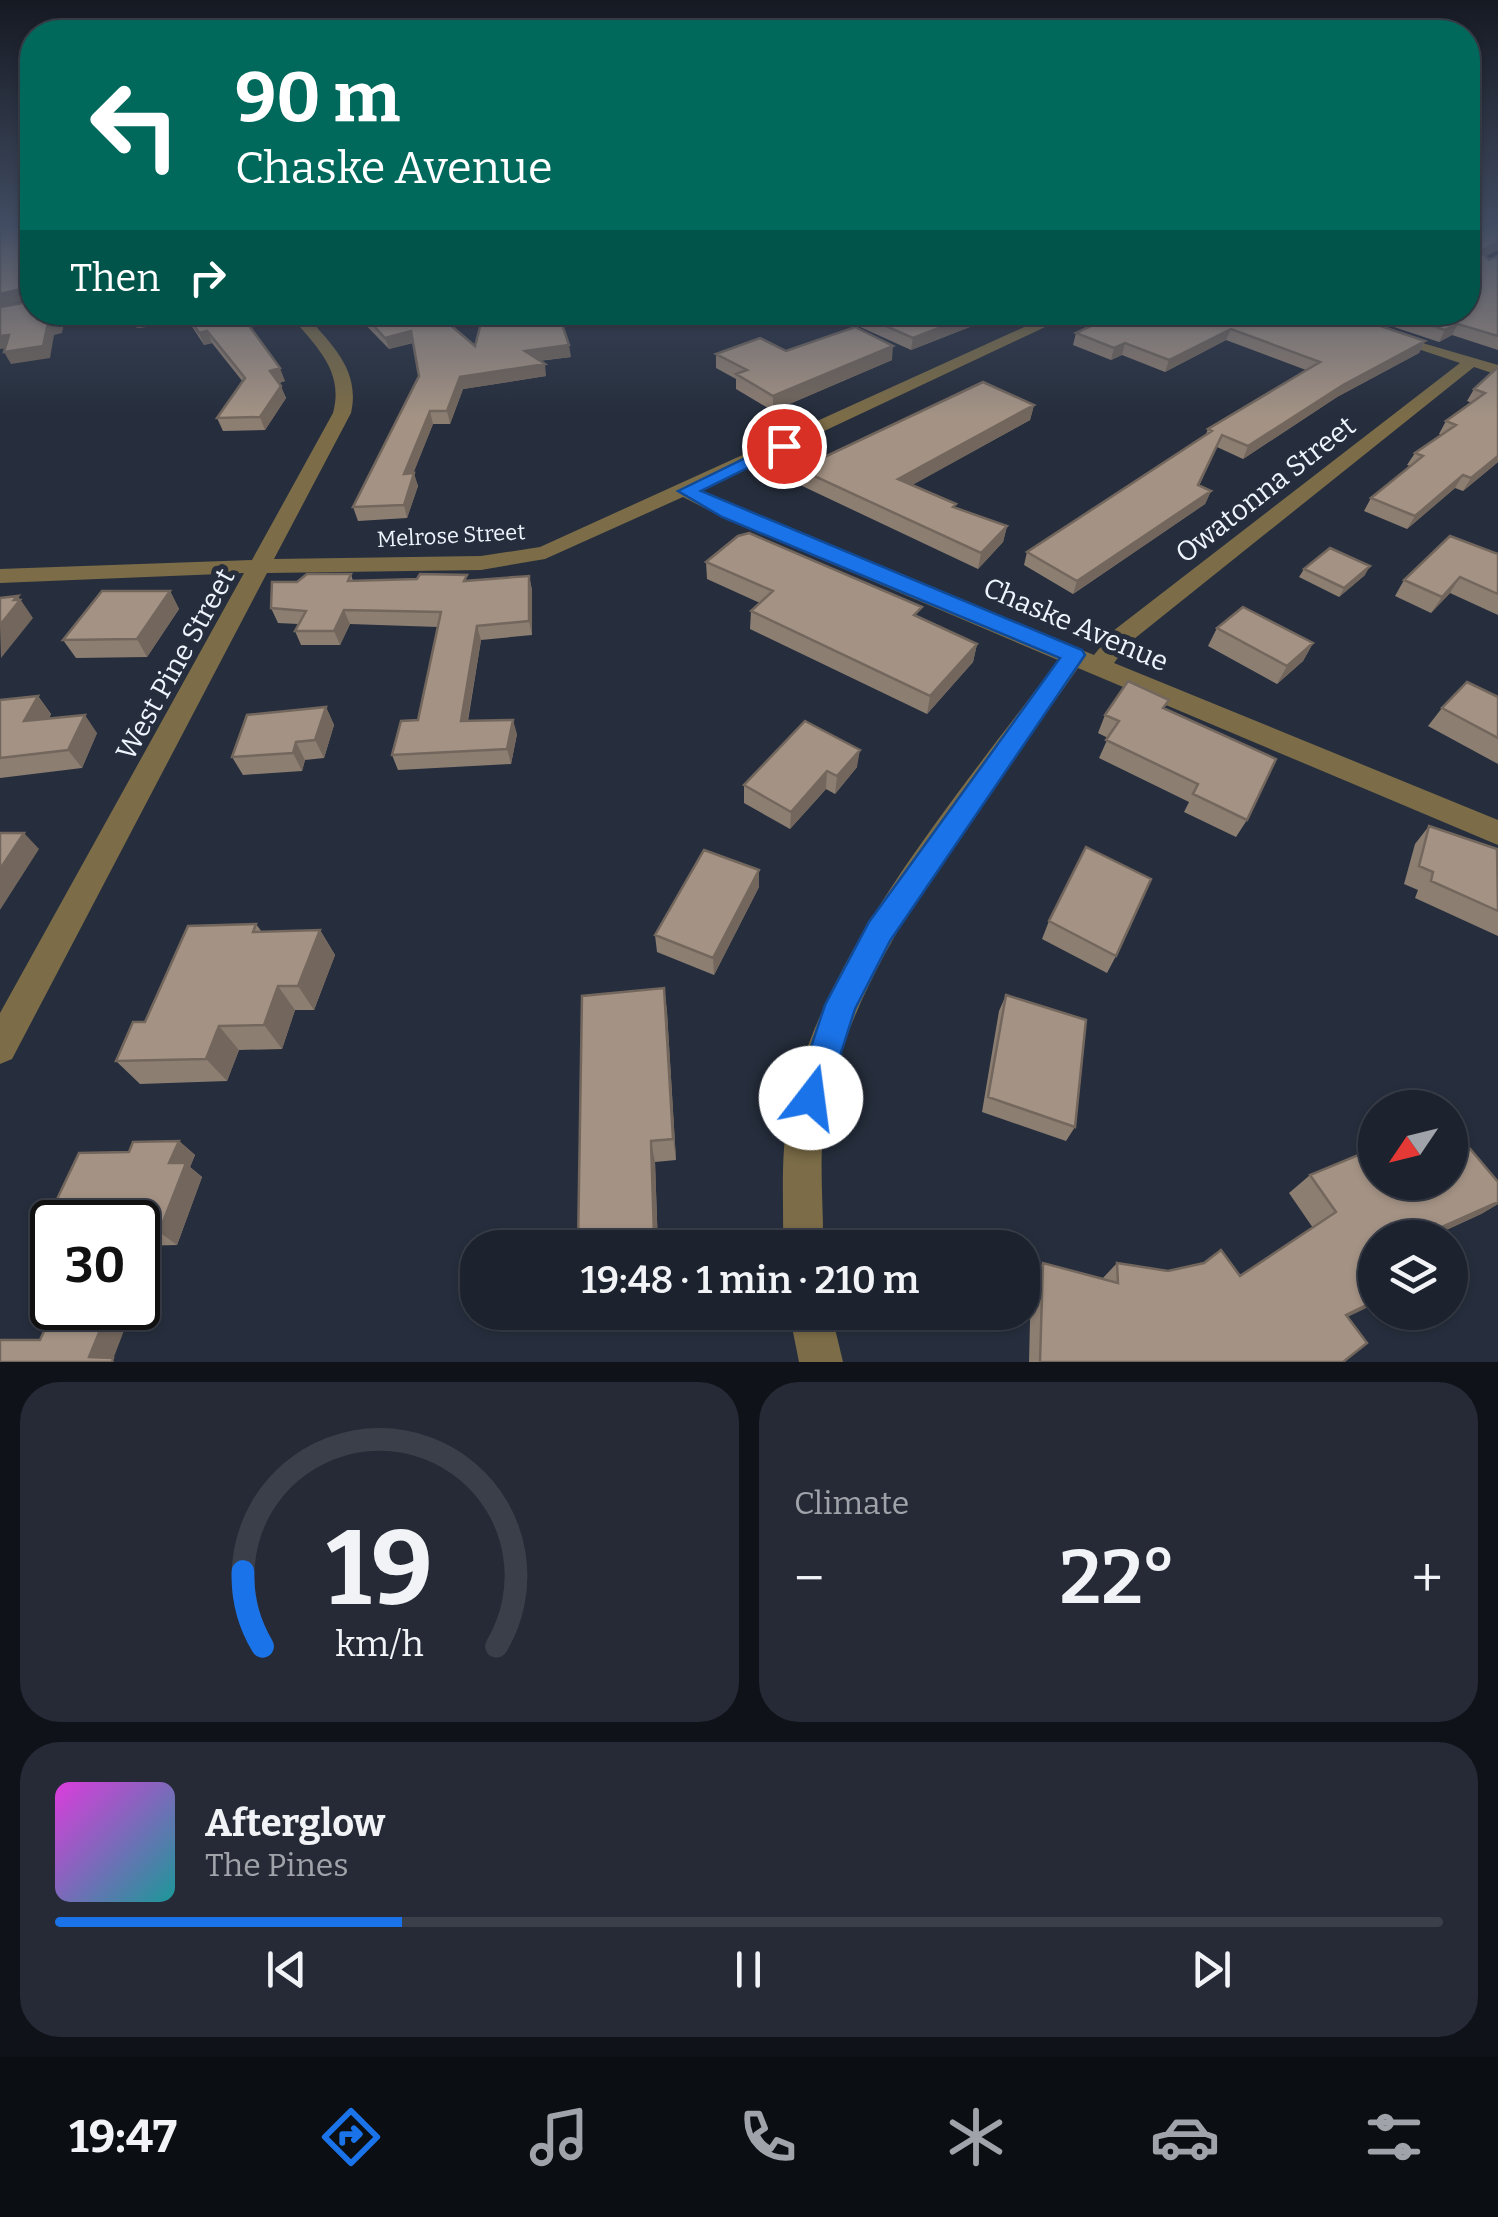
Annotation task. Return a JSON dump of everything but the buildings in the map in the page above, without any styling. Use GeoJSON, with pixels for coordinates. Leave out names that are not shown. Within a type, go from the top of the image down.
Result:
{"type":"FeatureCollection","features":[{"type":"Feature","properties":{"kind":"street","name":"West Pine Street"},"geometry":{"type":"LineString","coordinates":[[0,1047],[263,566],[348,395],[345,372],[306,325]]}},
{"type":"Feature","properties":{"kind":"street","name":"Melrose Street"},"geometry":{"type":"LineString","coordinates":[[0,576],[514,560],[561,548],[1042,325]]}},
{"type":"Feature","properties":{"kind":"street"},"geometry":{"type":"LineString","coordinates":[[1369,329],[1498,370]]}},
{"type":"Feature","properties":{"kind":"street","name":"Owatonna Street"},"geometry":{"type":"LineString","coordinates":[[803,1230],[806,1118],[840,1005],[902,897],[1086,660],[1121,637],[1472,361]]}},
{"type":"Feature","properties":{"kind":"street","name":"Chaske Avenue"},"geometry":{"type":"LineString","coordinates":[[687,491],[729,513],[1498,834]]}},
{"type":"Feature","properties":{"kind":"street"},"geometry":{"type":"LineString","coordinates":[[814,1330],[822,1362]]}},
{"type":"Feature","properties":{"kind":"route"},"geometry":{"type":"LineString","coordinates":[[784,446],[687,491],[729,513],[1074,655],[880,932],[840,1005],[811,1098]]}}]}
